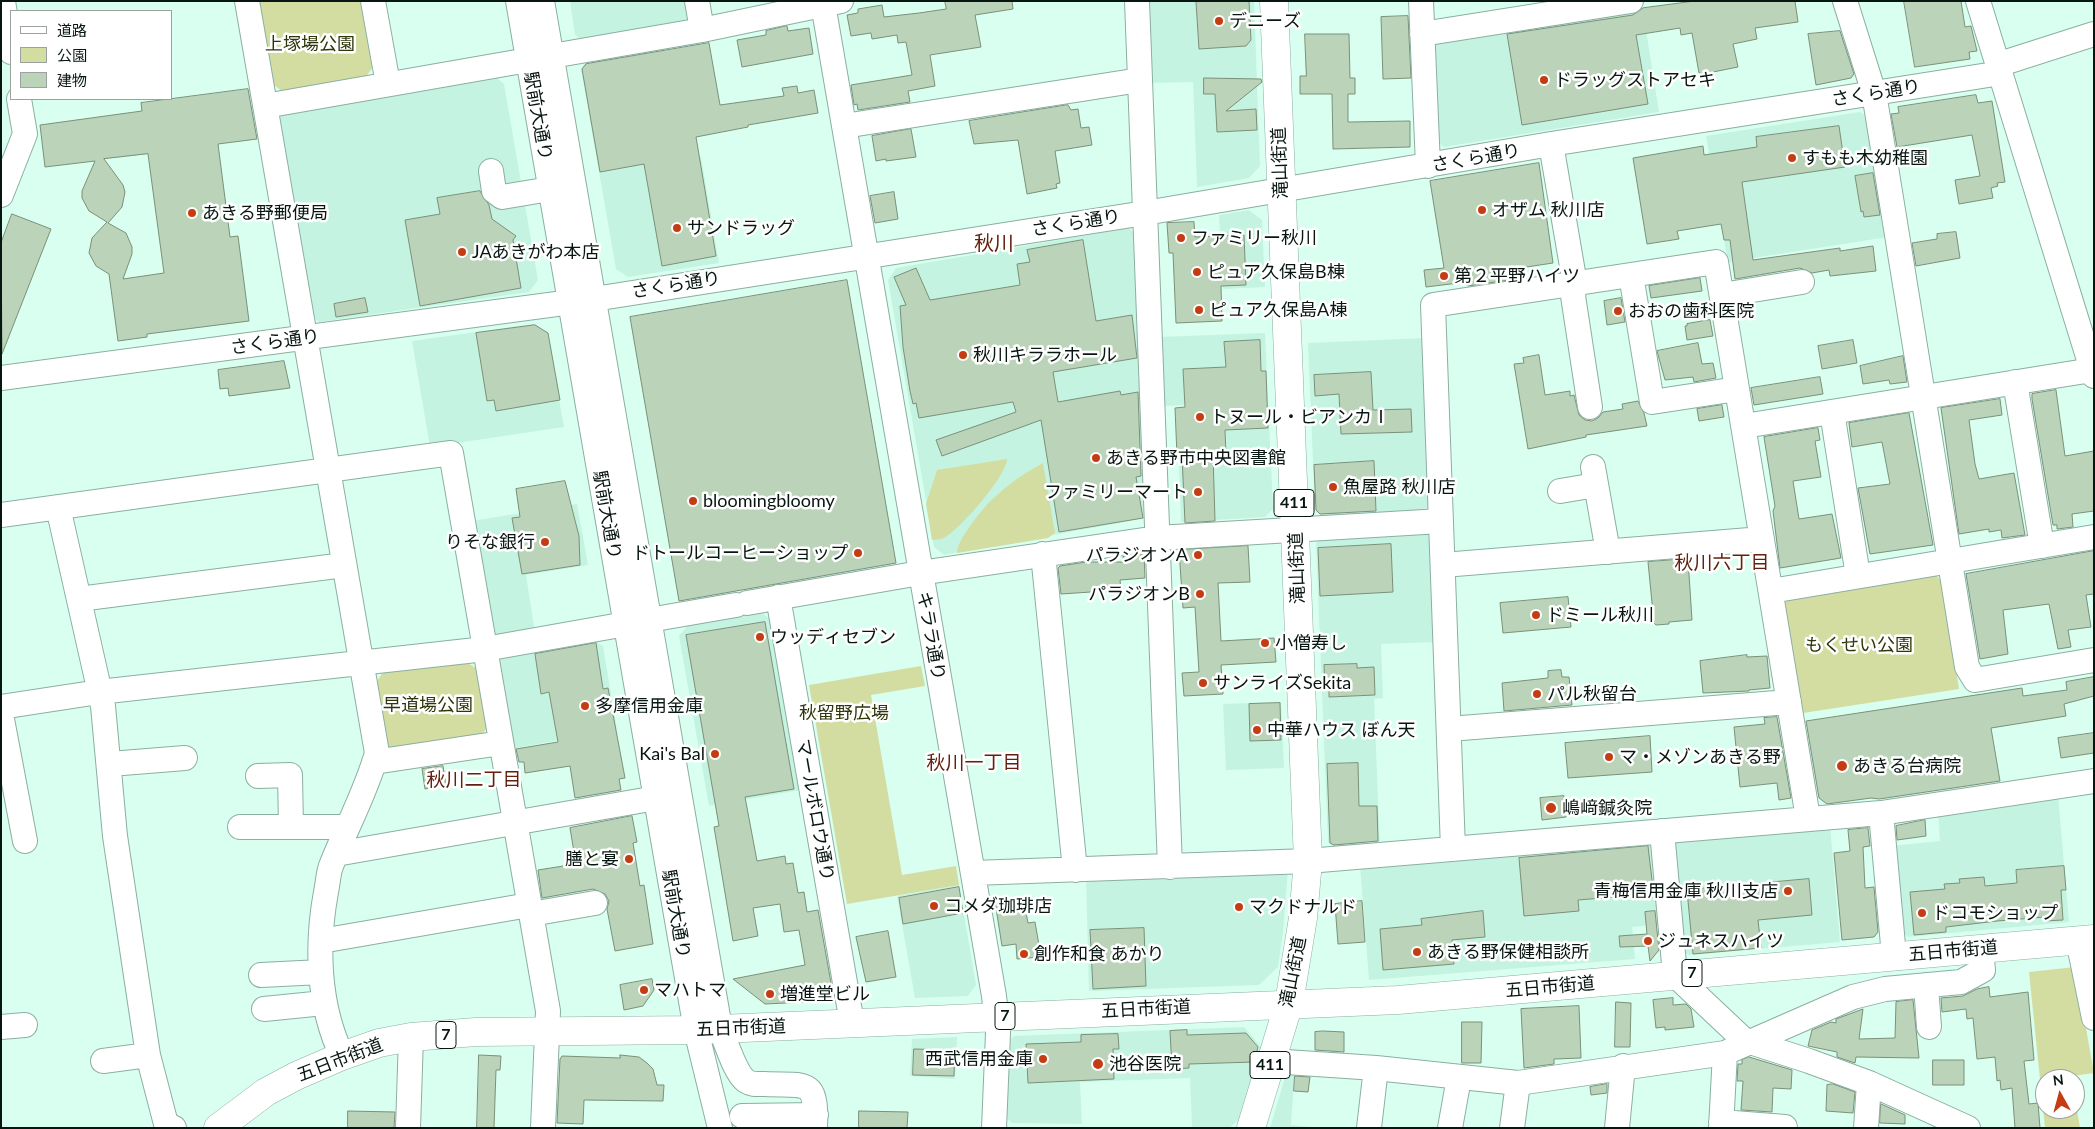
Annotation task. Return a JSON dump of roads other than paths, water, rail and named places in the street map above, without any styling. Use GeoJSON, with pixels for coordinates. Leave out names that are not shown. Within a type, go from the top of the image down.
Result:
{"type":"FeatureCollection","features":[{"type":"Feature","properties":{"kind":"main road","name":"滝山街道"},"geometry":{"type":"LineString","coordinates":[[1251,1128],[1289,1003],[1303,918],[1308,862],[1274,1]]}},
{"type":"Feature","properties":{"kind":"main road","name":"五日市街道"},"geometry":{"type":"LineString","coordinates":[[218,1128],[266,1092],[342,1056],[379,1043],[411,1037],[476,1032],[708,1029],[1289,1003],[1398,1000],[2086,940]]}},
{"type":"Feature","properties":{"kind":"street"},"geometry":{"type":"LineString","coordinates":[[3,1],[10,46]]}},
{"type":"Feature","properties":{"kind":"street"},"geometry":{"type":"LineString","coordinates":[[247,1],[377,753],[330,868],[326,892],[321,941],[324,1004],[334,1039],[342,1056]]}},
{"type":"Feature","properties":{"kind":"street"},"geometry":{"type":"LineString","coordinates":[[373,1],[388,84]]}},
{"type":"Feature","properties":{"kind":"street","name":"駅前大通り"},"geometry":{"type":"LineString","coordinates":[[518,1],[656,798],[708,1029]]}},
{"type":"Feature","properties":{"kind":"street","name":"駅前大通り"},"geometry":{"type":"LineString","coordinates":[[542,1],[649,620],[708,1029]]}},
{"type":"Feature","properties":{"kind":"street"},"geometry":{"type":"LineString","coordinates":[[697,1],[702,30]]}},
{"type":"Feature","properties":{"kind":"street"},"geometry":{"type":"LineString","coordinates":[[1137,1],[1170,867]]}},
{"type":"Feature","properties":{"kind":"street"},"geometry":{"type":"LineString","coordinates":[[1420,1],[1428,166]]}},
{"type":"Feature","properties":{"kind":"street"},"geometry":{"type":"LineString","coordinates":[[1422,34],[1542,8],[1630,1]]}},
{"type":"Feature","properties":{"kind":"street"},"geometry":{"type":"LineString","coordinates":[[1845,1],[1874,93],[1967,667],[1975,680],[2094,660]]}},
{"type":"Feature","properties":{"kind":"street"},"geometry":{"type":"LineString","coordinates":[[1744,426],[2014,382],[2093,373],[1978,1]]}},
{"type":"Feature","properties":{"kind":"street"},"geometry":{"type":"LineString","coordinates":[[552,56],[702,30],[832,3]]}},
{"type":"Feature","properties":{"kind":"street","name":"キララ通り"},"geometry":{"type":"LineString","coordinates":[[832,3],[844,126],[996,1016],[994,1128]]}},
{"type":"Feature","properties":{"kind":"street","name":"さくら通り"},"geometry":{"type":"LineString","coordinates":[[1,378],[594,299],[866,255],[1145,213],[1551,144],[1874,93],[1999,69],[2094,34]]}},
{"type":"Feature","properties":{"kind":"street"},"geometry":{"type":"LineString","coordinates":[[265,106],[528,60]]}},
{"type":"Feature","properties":{"kind":"street"},"geometry":{"type":"LineString","coordinates":[[844,126],[1140,80]]}},
{"type":"Feature","properties":{"kind":"street"},"geometry":{"type":"LineString","coordinates":[[1,195],[9,155],[24,134],[19,100]]}},
{"type":"Feature","properties":{"kind":"street"},"geometry":{"type":"LineString","coordinates":[[1551,144],[1575,284],[1573,296],[1590,407]]}},
{"type":"Feature","properties":{"kind":"street"},"geometry":{"type":"LineString","coordinates":[[491,171],[494,191],[502,197],[550,189]]}},
{"type":"Feature","properties":{"kind":"street"},"geometry":{"type":"LineString","coordinates":[[1453,849],[1433,305],[1716,262],[1808,818]]}},
{"type":"Feature","properties":{"kind":"street"},"geometry":{"type":"LineString","coordinates":[[1631,275],[1652,402],[1737,389]]}},
{"type":"Feature","properties":{"kind":"street"},"geometry":{"type":"LineString","coordinates":[[1722,295],[1802,282]]}},
{"type":"Feature","properties":{"kind":"street"},"geometry":{"type":"LineString","coordinates":[[2014,382],[2042,546]]}},
{"type":"Feature","properties":{"kind":"street"},"geometry":{"type":"LineString","coordinates":[[1832,412],[1858,576]]}},
{"type":"Feature","properties":{"kind":"street"},"geometry":{"type":"LineString","coordinates":[[1,515],[328,469],[451,454],[501,730],[515,823],[548,1011],[543,1128]]}},
{"type":"Feature","properties":{"kind":"street"},"geometry":{"type":"LineString","coordinates":[[1560,491],[1594,476],[1608,552]]}},
{"type":"Feature","properties":{"kind":"street"},"geometry":{"type":"LineString","coordinates":[[58,507],[99,692],[104,706],[115,836],[148,1055],[163,1126]]}},
{"type":"Feature","properties":{"kind":"street"},"geometry":{"type":"LineString","coordinates":[[649,620],[920,573],[1157,538],[1441,521]]}},
{"type":"Feature","properties":{"kind":"street"},"geometry":{"type":"LineString","coordinates":[[1771,591],[2094,537]]}},
{"type":"Feature","properties":{"kind":"street"},"geometry":{"type":"LineString","coordinates":[[1442,565],[1762,539]]}},
{"type":"Feature","properties":{"kind":"street"},"geometry":{"type":"LineString","coordinates":[[1043,554],[1075,870]]}},
{"type":"Feature","properties":{"kind":"street"},"geometry":{"type":"LineString","coordinates":[[79,599],[344,565]]}},
{"type":"Feature","properties":{"kind":"street","name":"マールボロウ通り"},"geometry":{"type":"LineString","coordinates":[[778,598],[852,1023]]}},
{"type":"Feature","properties":{"kind":"street"},"geometry":{"type":"LineString","coordinates":[[1,707],[99,692],[485,649],[626,624]]}},
{"type":"Feature","properties":{"kind":"street"},"geometry":{"type":"LineString","coordinates":[[1449,729],[1789,702]]}},
{"type":"Feature","properties":{"kind":"street"},"geometry":{"type":"LineString","coordinates":[[1,714],[25,841]]}},
{"type":"Feature","properties":{"kind":"street"},"geometry":{"type":"LineString","coordinates":[[374,762],[501,730]]}},
{"type":"Feature","properties":{"kind":"street"},"geometry":{"type":"LineString","coordinates":[[110,764],[185,758]]}},
{"type":"Feature","properties":{"kind":"street"},"geometry":{"type":"LineString","coordinates":[[258,776],[290,775],[291,827]]}},
{"type":"Feature","properties":{"kind":"street"},"geometry":{"type":"LineString","coordinates":[[972,873],[1308,862],[1881,813],[2094,781]]}},
{"type":"Feature","properties":{"kind":"street"},"geometry":{"type":"LineString","coordinates":[[336,854],[656,798]]}},
{"type":"Feature","properties":{"kind":"street"},"geometry":{"type":"LineString","coordinates":[[1881,813],[1894,956]]}},
{"type":"Feature","properties":{"kind":"street"},"geometry":{"type":"LineString","coordinates":[[240,827],[347,827]]}},
{"type":"Feature","properties":{"kind":"street"},"geometry":{"type":"LineString","coordinates":[[1662,831],[1675,975],[1744,1040],[1869,1083],[1954,1125]]}},
{"type":"Feature","properties":{"kind":"street"},"geometry":{"type":"LineString","coordinates":[[321,941],[530,910],[595,903]]}},
{"type":"Feature","properties":{"kind":"street"},"geometry":{"type":"LineString","coordinates":[[2086,940],[2094,1018]]}},
{"type":"Feature","properties":{"kind":"street"},"geometry":{"type":"LineString","coordinates":[[1271,1061],[1376,1068],[1518,1083],[1623,1066],[1725,1053],[1853,997],[1885,989],[1961,982],[1983,970],[1981,949]]}},
{"type":"Feature","properties":{"kind":"street"},"geometry":{"type":"LineString","coordinates":[[261,974],[321,972]]}},
{"type":"Feature","properties":{"kind":"street"},"geometry":{"type":"LineString","coordinates":[[1926,985],[1929,1027]]}},
{"type":"Feature","properties":{"kind":"street"},"geometry":{"type":"LineString","coordinates":[[264,1009],[324,1004]]}},
{"type":"Feature","properties":{"kind":"street"},"geometry":{"type":"LineString","coordinates":[[1,1027],[25,1025]]}},
{"type":"Feature","properties":{"kind":"street"},"geometry":{"type":"LineString","coordinates":[[708,1029],[744,1079],[752,1084],[802,1084],[810,1089],[814,1094],[815,1121],[743,1122],[745,1103],[754,1094],[774,1085]]}},
{"type":"Feature","properties":{"kind":"street"},"geometry":{"type":"LineString","coordinates":[[708,1029],[720,1128]]}},
{"type":"Feature","properties":{"kind":"street"},"geometry":{"type":"LineString","coordinates":[[408,1128],[411,1037]]}},
{"type":"Feature","properties":{"kind":"street"},"geometry":{"type":"LineString","coordinates":[[1725,1053],[1721,1125],[1785,1127]]}},
{"type":"Feature","properties":{"kind":"street"},"geometry":{"type":"LineString","coordinates":[[103,1061],[148,1055]]}},
{"type":"Feature","properties":{"kind":"street"},"geometry":{"type":"LineString","coordinates":[[1617,1128],[1623,1066]]}},
{"type":"Feature","properties":{"kind":"street"},"geometry":{"type":"LineString","coordinates":[[1369,1128],[1376,1068]]}},
{"type":"Feature","properties":{"kind":"street"},"geometry":{"type":"LineString","coordinates":[[1450,1128],[1459,1078]]}},
{"type":"Feature","properties":{"kind":"street"},"geometry":{"type":"LineString","coordinates":[[1512,1128],[1518,1083]]}},
{"type":"Feature","properties":{"kind":"street"},"geometry":{"type":"LineString","coordinates":[[1866,1128],[1869,1083]]}},
{"type":"Feature","properties":{"kind":"place","name":"デニーズ"},"geometry":{"type":"Point","coordinates":[1219,21]}},
{"type":"Feature","properties":{"kind":"place","name":"ドラッグストアセキ"},"geometry":{"type":"Point","coordinates":[1544,80]}},
{"type":"Feature","properties":{"kind":"place","name":"すもも木幼稚園"},"geometry":{"type":"Point","coordinates":[1792,158]}},
{"type":"Feature","properties":{"kind":"place","name":"オザム 秋川店"},"geometry":{"type":"Point","coordinates":[1482,210]}},
{"type":"Feature","properties":{"kind":"place","name":"あきる野郵便局"},"geometry":{"type":"Point","coordinates":[192,213]}},
{"type":"Feature","properties":{"kind":"place","name":"サンドラッグ"},"geometry":{"type":"Point","coordinates":[677,228]}},
{"type":"Feature","properties":{"kind":"place","name":"ファミリー秋川"},"geometry":{"type":"Point","coordinates":[1181,238]}},
{"type":"Feature","properties":{"kind":"place","name":"JAあきがわ本店"},"geometry":{"type":"Point","coordinates":[462,252]}},
{"type":"Feature","properties":{"kind":"place","name":"ピュア久保島B棟"},"geometry":{"type":"Point","coordinates":[1197,272]}},
{"type":"Feature","properties":{"kind":"place","name":"第２平野ハイツ"},"geometry":{"type":"Point","coordinates":[1444,276]}},
{"type":"Feature","properties":{"kind":"place","name":"ピュア久保島A棟"},"geometry":{"type":"Point","coordinates":[1199,310]}},
{"type":"Feature","properties":{"kind":"place","name":"おおの歯科医院"},"geometry":{"type":"Point","coordinates":[1618,311]}},
{"type":"Feature","properties":{"kind":"place","name":"秋川キララホール"},"geometry":{"type":"Point","coordinates":[963,355]}},
{"type":"Feature","properties":{"kind":"place","name":"トヌール・ビアンカⅠ"},"geometry":{"type":"Point","coordinates":[1200,417]}},
{"type":"Feature","properties":{"kind":"place","name":"あきる野市中央図書館"},"geometry":{"type":"Point","coordinates":[1096,458]}},
{"type":"Feature","properties":{"kind":"place","name":"魚屋路 秋川店"},"geometry":{"type":"Point","coordinates":[1333,487]}},
{"type":"Feature","properties":{"kind":"place","name":"ファミリーマート"},"geometry":{"type":"Point","coordinates":[1198,492]}},
{"type":"Feature","properties":{"kind":"place","name":"bloomingbloomy"},"geometry":{"type":"Point","coordinates":[693,501]}},
{"type":"Feature","properties":{"kind":"place","name":"りそな銀行"},"geometry":{"type":"Point","coordinates":[545,542]}},
{"type":"Feature","properties":{"kind":"place","name":"ドトールコーヒーショップ"},"geometry":{"type":"Point","coordinates":[858,553]}},
{"type":"Feature","properties":{"kind":"place","name":"パラジオンA"},"geometry":{"type":"Point","coordinates":[1198,555]}},
{"type":"Feature","properties":{"kind":"place","name":"パラジオンB"},"geometry":{"type":"Point","coordinates":[1200,594]}},
{"type":"Feature","properties":{"kind":"place","name":"ドミール秋川"},"geometry":{"type":"Point","coordinates":[1536,615]}},
{"type":"Feature","properties":{"kind":"place","name":"ウッディセブン"},"geometry":{"type":"Point","coordinates":[760,637]}},
{"type":"Feature","properties":{"kind":"place","name":"小僧寿し"},"geometry":{"type":"Point","coordinates":[1265,643]}},
{"type":"Feature","properties":{"kind":"place","name":"サンライズSekita"},"geometry":{"type":"Point","coordinates":[1203,683]}},
{"type":"Feature","properties":{"kind":"place","name":"パル秋留台"},"geometry":{"type":"Point","coordinates":[1537,694]}},
{"type":"Feature","properties":{"kind":"place","name":"多摩信用金庫"},"geometry":{"type":"Point","coordinates":[585,706]}},
{"type":"Feature","properties":{"kind":"place","name":"中華ハウス ぼん天"},"geometry":{"type":"Point","coordinates":[1257,730]}},
{"type":"Feature","properties":{"kind":"place","name":"Kai's Bal"},"geometry":{"type":"Point","coordinates":[715,754]}},
{"type":"Feature","properties":{"kind":"place","name":"マ・メゾンあきる野"},"geometry":{"type":"Point","coordinates":[1609,757]}},
{"type":"Feature","properties":{"kind":"place","name":"あきる台病院"},"geometry":{"type":"Point","coordinates":[1842,766]}},
{"type":"Feature","properties":{"kind":"place","name":"嶋﨑鍼灸院"},"geometry":{"type":"Point","coordinates":[1551,808]}},
{"type":"Feature","properties":{"kind":"place","name":"膳と宴"},"geometry":{"type":"Point","coordinates":[629,859]}},
{"type":"Feature","properties":{"kind":"place","name":"青梅信用金庫 秋川支店"},"geometry":{"type":"Point","coordinates":[1788,891]}},
{"type":"Feature","properties":{"kind":"place","name":"コメダ珈琲店"},"geometry":{"type":"Point","coordinates":[934,906]}},
{"type":"Feature","properties":{"kind":"place","name":"マクドナルド"},"geometry":{"type":"Point","coordinates":[1239,907]}},
{"type":"Feature","properties":{"kind":"place","name":"ドコモショップ"},"geometry":{"type":"Point","coordinates":[1922,913]}},
{"type":"Feature","properties":{"kind":"place","name":"ジュネスハイツ"},"geometry":{"type":"Point","coordinates":[1648,941]}},
{"type":"Feature","properties":{"kind":"place","name":"あきる野保健相談所"},"geometry":{"type":"Point","coordinates":[1417,952]}},
{"type":"Feature","properties":{"kind":"place","name":"創作和食 あかり"},"geometry":{"type":"Point","coordinates":[1024,954]}},
{"type":"Feature","properties":{"kind":"place","name":"マハトマ"},"geometry":{"type":"Point","coordinates":[644,990]}},
{"type":"Feature","properties":{"kind":"place","name":"増進堂ビル"},"geometry":{"type":"Point","coordinates":[770,994]}},
{"type":"Feature","properties":{"kind":"place","name":"西武信用金庫"},"geometry":{"type":"Point","coordinates":[1043,1059]}},
{"type":"Feature","properties":{"kind":"place","name":"池谷医院"},"geometry":{"type":"Point","coordinates":[1098,1064]}},
{"type":"Feature","properties":{"kind":"district","name":"秋川"},"geometry":{"type":"Point","coordinates":[994,244]}},
{"type":"Feature","properties":{"kind":"district","name":"秋川六丁目"},"geometry":{"type":"Point","coordinates":[1722,563]}},
{"type":"Feature","properties":{"kind":"district","name":"秋川一丁目"},"geometry":{"type":"Point","coordinates":[974,763]}},
{"type":"Feature","properties":{"kind":"district","name":"秋川二丁目"},"geometry":{"type":"Point","coordinates":[474,780]}},
{"type":"Feature","properties":{"kind":"park label","name":"上塚場公園"},"geometry":{"type":"Point","coordinates":[310,44]}},
{"type":"Feature","properties":{"kind":"park label","name":"もくせい公園"},"geometry":{"type":"Point","coordinates":[1859,645]}},
{"type":"Feature","properties":{"kind":"park label","name":"早道場公園"},"geometry":{"type":"Point","coordinates":[428,705]}},
{"type":"Feature","properties":{"kind":"park label","name":"秋留野広場"},"geometry":{"type":"Point","coordinates":[844,713]}}]}
